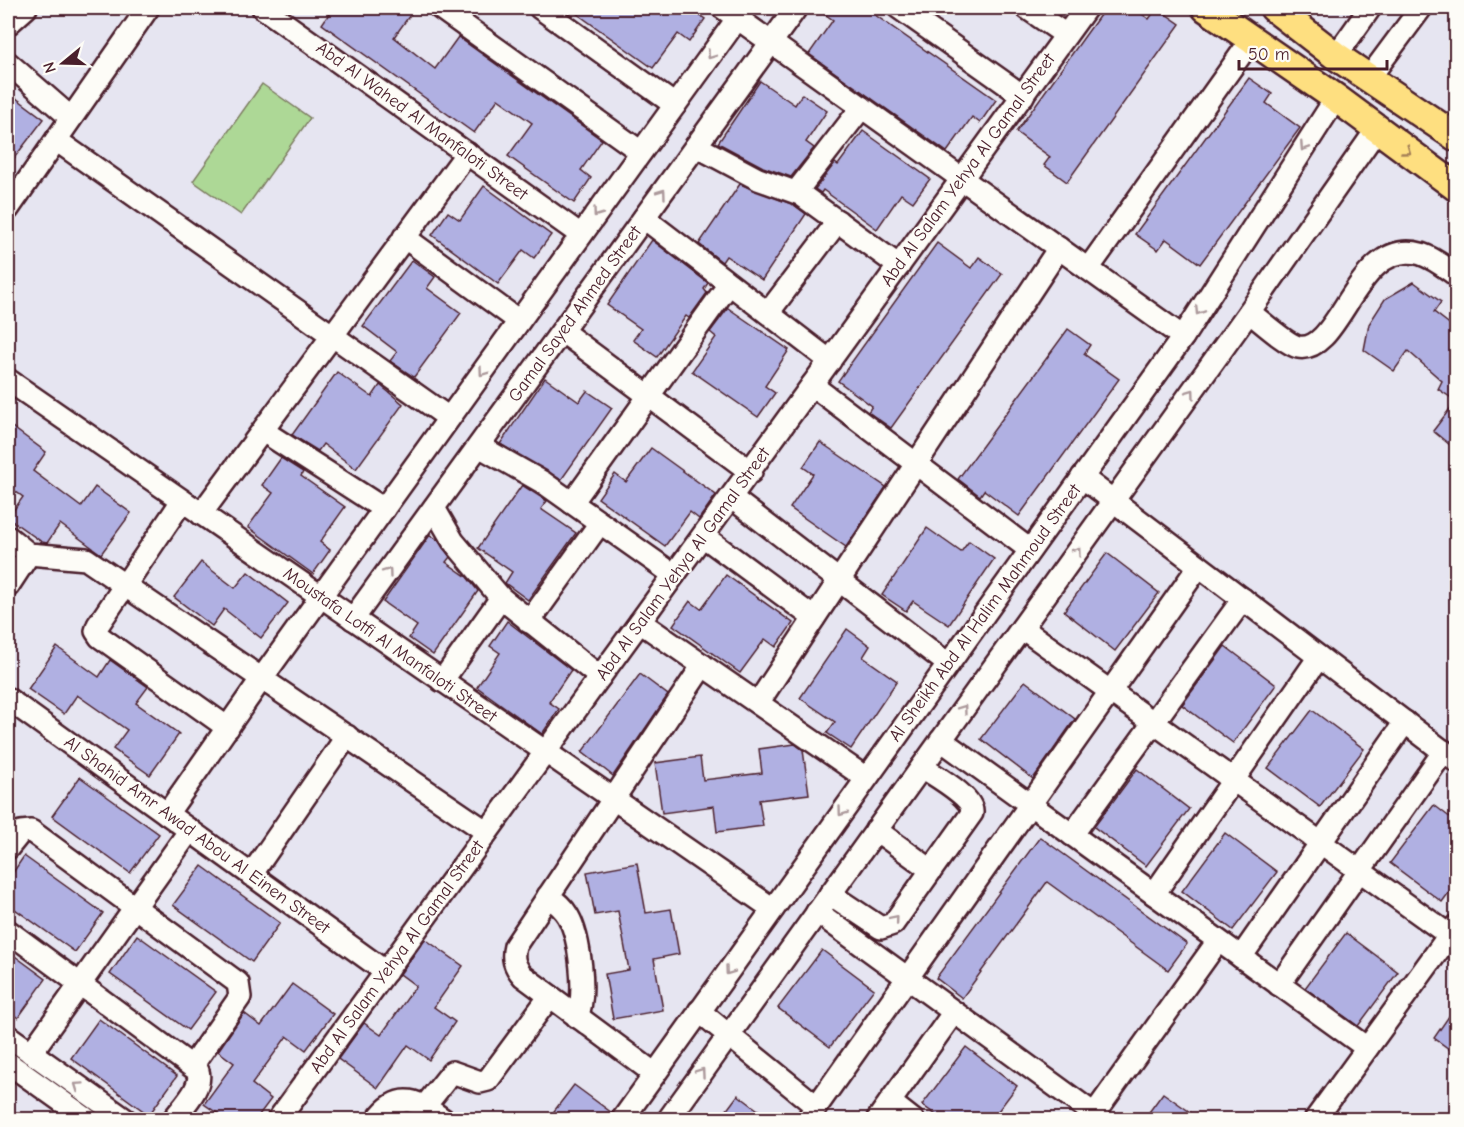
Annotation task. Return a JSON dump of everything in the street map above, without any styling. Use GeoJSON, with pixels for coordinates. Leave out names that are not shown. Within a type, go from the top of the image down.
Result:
{"type":"FeatureCollection","features":[{"type":"Feature","properties":{"kind":"main road"},"geometry":{"type":"LineString","coordinates":[[1206,8],[1336,98],[1456,188]]}},
{"type":"Feature","properties":{"kind":"main road"},"geometry":{"type":"LineString","coordinates":[[1274,8],[1336,56],[1456,137]]}},
{"type":"Feature","properties":{"kind":"street"},"geometry":{"type":"LineString","coordinates":[[8,24],[26,8]]}},
{"type":"Feature","properties":{"kind":"street"},"geometry":{"type":"LineString","coordinates":[[8,209],[148,8]]}},
{"type":"Feature","properties":{"kind":"street","name":"Abd Al Wahed Al Manfaloti Street"},"geometry":{"type":"LineString","coordinates":[[263,8],[581,235]]}},
{"type":"Feature","properties":{"kind":"street"},"geometry":{"type":"LineString","coordinates":[[440,8],[641,152]]}},
{"type":"Feature","properties":{"kind":"street"},"geometry":{"type":"LineString","coordinates":[[540,8],[675,105]]}},
{"type":"Feature","properties":{"kind":"street","name":"Gamal Sayed Ahmed Street"},"geometry":{"type":"LineString","coordinates":[[354,620],[796,8]]}},
{"type":"Feature","properties":{"kind":"street"},"geometry":{"type":"LineString","coordinates":[[899,8],[1023,96]]}},
{"type":"Feature","properties":{"kind":"street"},"geometry":{"type":"LineString","coordinates":[[1027,8],[1066,35]]}},
{"type":"Feature","properties":{"kind":"street","name":"Abd Al Salam Yehya Al Gamal Street"},"geometry":{"type":"LineString","coordinates":[[278,1119],[751,472],[1086,8]]}},
{"type":"Feature","properties":{"kind":"street"},"geometry":{"type":"LineString","coordinates":[[1336,56],[1370,8]]}},
{"type":"Feature","properties":{"kind":"street"},"geometry":{"type":"LineString","coordinates":[[1369,78],[1421,8]]}},
{"type":"Feature","properties":{"kind":"street"},"geometry":{"type":"LineString","coordinates":[[168,814],[262,678],[675,105],[735,11],[771,42],[1183,337]]}},
{"type":"Feature","properties":{"kind":"street"},"geometry":{"type":"LineString","coordinates":[[1088,268],[1251,39]]}},
{"type":"Feature","properties":{"kind":"street"},"geometry":{"type":"LineString","coordinates":[[8,63],[71,118]]}},
{"type":"Feature","properties":{"kind":"street","name":"Al Sheikh Abd Al Halim Mahmoud Street"},"geometry":{"type":"LineString","coordinates":[[622,1119],[1183,337],[1336,98]]}},
{"type":"Feature","properties":{"kind":"street"},"geometry":{"type":"LineString","coordinates":[[796,192],[862,107]]}},
{"type":"Feature","properties":{"kind":"street"},"geometry":{"type":"LineString","coordinates":[[668,1119],[1249,312],[1377,129]]}},
{"type":"Feature","properties":{"kind":"street"},"geometry":{"type":"LineString","coordinates":[[56,140],[449,418]]}},
{"type":"Feature","properties":{"kind":"street"},"geometry":{"type":"LineString","coordinates":[[696,146],[773,186],[796,192],[899,266]]}},
{"type":"Feature","properties":{"kind":"street"},"geometry":{"type":"LineString","coordinates":[[201,514],[467,153]]}},
{"type":"Feature","properties":{"kind":"street"},"geometry":{"type":"LineString","coordinates":[[644,218],[830,361]]}},
{"type":"Feature","properties":{"kind":"street"},"geometry":{"type":"LineString","coordinates":[[768,314],[838,220]]}},
{"type":"Feature","properties":{"kind":"street"},"geometry":{"type":"LineString","coordinates":[[404,237],[519,321]]}},
{"type":"Feature","properties":{"kind":"street"},"geometry":{"type":"LineString","coordinates":[[758,703],[1059,248]]}},
{"type":"Feature","properties":{"kind":"street"},"geometry":{"type":"LineString","coordinates":[[1249,312],[1296,346],[1306,346],[1321,339],[1372,268],[1385,258],[1401,253],[1422,254],[1456,275]]}},
{"type":"Feature","properties":{"kind":"street"},"geometry":{"type":"LineString","coordinates":[[572,503],[729,284]]}},
{"type":"Feature","properties":{"kind":"street"},"geometry":{"type":"LineString","coordinates":[[562,332],[751,472]]}},
{"type":"Feature","properties":{"kind":"street","name":"Moustafa Lotfi Al Manfaloti Street"},"geometry":{"type":"LineString","coordinates":[[8,380],[773,909]]}},
{"type":"Feature","properties":{"kind":"street"},"geometry":{"type":"LineString","coordinates":[[812,385],[1030,550]]}},
{"type":"Feature","properties":{"kind":"street"},"geometry":{"type":"LineString","coordinates":[[263,431],[384,509]]}},
{"type":"Feature","properties":{"kind":"street"},"geometry":{"type":"LineString","coordinates":[[479,446],[572,503],[674,575]]}},
{"type":"Feature","properties":{"kind":"street"},"geometry":{"type":"LineString","coordinates":[[1082,477],[1450,756],[1359,871],[1279,985]]}},
{"type":"Feature","properties":{"kind":"street"},"geometry":{"type":"LineString","coordinates":[[732,498],[948,664]]}},
{"type":"Feature","properties":{"kind":"street"},"geometry":{"type":"LineString","coordinates":[[182,501],[96,631],[100,637],[228,728]]}},
{"type":"Feature","properties":{"kind":"street"},"geometry":{"type":"LineString","coordinates":[[434,508],[453,541],[479,575],[501,598],[600,677]]}},
{"type":"Feature","properties":{"kind":"street"},"geometry":{"type":"LineString","coordinates":[[529,622],[600,523]]}},
{"type":"Feature","properties":{"kind":"street"},"geometry":{"type":"LineString","coordinates":[[703,536],[814,618]]}},
{"type":"Feature","properties":{"kind":"street"},"geometry":{"type":"LineString","coordinates":[[8,537],[29,554],[86,559],[487,832]]}},
{"type":"Feature","properties":{"kind":"street"},"geometry":{"type":"LineString","coordinates":[[8,586],[29,554]]}},
{"type":"Feature","properties":{"kind":"street"},"geometry":{"type":"LineString","coordinates":[[699,1011],[728,1034],[811,1113],[1199,566]]}},
{"type":"Feature","properties":{"kind":"street"},"geometry":{"type":"LineString","coordinates":[[442,681],[501,598]]}},
{"type":"Feature","properties":{"kind":"street"},"geometry":{"type":"LineString","coordinates":[[1072,835],[1243,599]]}},
{"type":"Feature","properties":{"kind":"street"},"geometry":{"type":"LineString","coordinates":[[640,622],[866,778]]}},
{"type":"Feature","properties":{"kind":"street"},"geometry":{"type":"LineString","coordinates":[[1022,628],[1359,871],[1453,930],[1315,1119]]}},
{"type":"Feature","properties":{"kind":"street"},"geometry":{"type":"LineString","coordinates":[[1154,894],[1319,657]]}},
{"type":"Feature","properties":{"kind":"street"},"geometry":{"type":"LineString","coordinates":[[655,1074],[517,970],[513,954],[514,946],[703,665]]}},
{"type":"Feature","properties":{"kind":"street","name":"Al Shahid Amr Awad Abou Al Einen Street"},"geometry":{"type":"LineString","coordinates":[[8,699],[386,972]]}},
{"type":"Feature","properties":{"kind":"street"},"geometry":{"type":"LineString","coordinates":[[1241,957],[1405,722]]}},
{"type":"Feature","properties":{"kind":"street"},"geometry":{"type":"LineString","coordinates":[[251,874],[347,736]]}},
{"type":"Feature","properties":{"kind":"street"},"geometry":{"type":"LineString","coordinates":[[941,740],[1367,1048]]}},
{"type":"Feature","properties":{"kind":"street"},"geometry":{"type":"LineString","coordinates":[[830,894],[881,928],[888,928],[931,870],[972,813],[973,808],[967,799],[922,767]]}},
{"type":"Feature","properties":{"kind":"street"},"geometry":{"type":"LineString","coordinates":[[126,1119],[16,1046],[80,984],[190,830]]}},
{"type":"Feature","properties":{"kind":"street"},"geometry":{"type":"LineString","coordinates":[[876,830],[931,870]]}},
{"type":"Feature","properties":{"kind":"street"},"geometry":{"type":"LineString","coordinates":[[8,848],[21,832],[31,831],[238,983],[240,997],[192,1066]]}},
{"type":"Feature","properties":{"kind":"street"},"geometry":{"type":"LineString","coordinates":[[548,896],[567,914],[575,935],[583,995],[577,1017]]}},
{"type":"Feature","properties":{"kind":"street"},"geometry":{"type":"LineString","coordinates":[[817,912],[1092,1117],[1218,941]]}},
{"type":"Feature","properties":{"kind":"street"},"geometry":{"type":"LineString","coordinates":[[8,931],[198,1071],[200,1078],[174,1119]]}},
{"type":"Feature","properties":{"kind":"street"},"geometry":{"type":"LineString","coordinates":[[425,1106],[452,1072],[480,1082],[488,1080],[550,996]]}},
{"type":"Feature","properties":{"kind":"street"},"geometry":{"type":"LineString","coordinates":[[877,1119],[954,1012]]}},
{"type":"Feature","properties":{"kind":"street"},"geometry":{"type":"LineString","coordinates":[[8,1063],[88,1119]]}},
{"type":"Feature","properties":{"kind":"street"},"geometry":{"type":"LineString","coordinates":[[377,1119],[397,1102],[418,1101],[444,1119]]}},
{"type":"Feature","properties":{"kind":"street"},"geometry":{"type":"LineString","coordinates":[[890,1102],[913,1119]]}},
{"type":"Feature","properties":{"kind":"green space"},"geometry":{"type":"Polygon","coordinates":[[[262,84],[310,118],[241,215],[193,181],[262,84]]]}},
{"type":"Feature","properties":{"kind":"building"},"geometry":{"type":"Polygon","coordinates":[[[333,8],[415,8],[394,37],[435,69],[458,37],[602,140],[581,170],[591,178],[574,203],[508,156],[532,123],[498,99],[474,133],[322,24],[333,8]]]}},
{"type":"Feature","properties":{"kind":"building"},"geometry":{"type":"Polygon","coordinates":[[[569,8],[690,8],[705,19],[689,42],[678,34],[653,68],[569,8]]]}},
{"type":"Feature","properties":{"kind":"building"},"geometry":{"type":"Polygon","coordinates":[[[816,8],[865,8],[996,100],[980,123],[972,117],[947,152],[809,54],[833,20],[816,8]]]}},
{"type":"Feature","properties":{"kind":"building"},"geometry":{"type":"Polygon","coordinates":[[[1105,8],[1133,8],[1149,19],[1157,8],[1180,24],[1067,182],[1044,165],[1050,157],[1016,132],[1105,8]]]}},
{"type":"Feature","properties":{"kind":"building"},"geometry":{"type":"Polygon","coordinates":[[[1249,78],[1272,94],[1266,103],[1300,128],[1200,264],[1166,239],[1158,250],[1135,234],[1249,78]]]}},
{"type":"Feature","properties":{"kind":"building"},"geometry":{"type":"Polygon","coordinates":[[[760,81],[795,105],[802,94],[827,111],[806,142],[814,148],[791,177],[763,167],[718,143],[760,81]]]}},
{"type":"Feature","properties":{"kind":"building"},"geometry":{"type":"Polygon","coordinates":[[[8,92],[44,119],[8,166],[8,92]]]}},
{"type":"Feature","properties":{"kind":"building"},"geometry":{"type":"Polygon","coordinates":[[[863,131],[930,179],[913,202],[901,194],[877,229],[823,190],[821,193],[815,189],[835,163],[838,165],[863,131]]]}},
{"type":"Feature","properties":{"kind":"building"},"geometry":{"type":"Polygon","coordinates":[[[740,184],[794,205],[806,214],[762,280],[726,256],[722,262],[699,244],[740,184]]]}},
{"type":"Feature","properties":{"kind":"building"},"geometry":{"type":"Polygon","coordinates":[[[484,186],[551,235],[534,258],[523,250],[498,284],[432,235],[448,212],[460,220],[484,186]]]}},
{"type":"Feature","properties":{"kind":"building"},"geometry":{"type":"Polygon","coordinates":[[[652,240],[708,283],[704,289],[707,293],[689,318],[686,316],[657,357],[633,340],[641,329],[607,305],[652,240]]]}},
{"type":"Feature","properties":{"kind":"building"},"geometry":{"type":"Polygon","coordinates":[[[937,243],[971,268],[979,257],[1002,274],[891,428],[868,412],[872,406],[838,381],[937,243]]]}},
{"type":"Feature","properties":{"kind":"building"},"geometry":{"type":"Polygon","coordinates":[[[412,260],[435,277],[427,288],[461,313],[414,377],[390,361],[397,352],[363,326],[412,260]]]}},
{"type":"Feature","properties":{"kind":"building"},"geometry":{"type":"Polygon","coordinates":[[[1414,282],[1441,302],[1434,312],[1456,329],[1456,401],[1438,389],[1442,381],[1408,351],[1394,371],[1364,350],[1369,324],[1385,299],[1414,282]]]}},
{"type":"Feature","properties":{"kind":"building"},"geometry":{"type":"Polygon","coordinates":[[[728,308],[789,350],[765,386],[775,393],[758,417],[692,371],[716,337],[710,332],[728,308]]]}},
{"type":"Feature","properties":{"kind":"building"},"geometry":{"type":"Polygon","coordinates":[[[1068,329],[1090,345],[1084,354],[1119,379],[1019,516],[984,490],[980,496],[958,479],[1068,329]]]}},
{"type":"Feature","properties":{"kind":"building"},"geometry":{"type":"Polygon","coordinates":[[[337,372],[372,397],[380,385],[403,404],[356,469],[323,444],[318,451],[292,435],[337,372]]]}},
{"type":"Feature","properties":{"kind":"building"},"geometry":{"type":"Polygon","coordinates":[[[545,378],[579,402],[587,391],[612,408],[561,480],[500,444],[545,378]]]}},
{"type":"Feature","properties":{"kind":"building"},"geometry":{"type":"Polygon","coordinates":[[[1456,401],[1456,450],[1433,431],[1456,401]]]}},
{"type":"Feature","properties":{"kind":"building"},"geometry":{"type":"Polygon","coordinates":[[[8,424],[46,452],[33,471],[81,507],[95,487],[131,513],[101,554],[60,524],[47,543],[42,542],[8,518],[23,497],[8,486],[8,424]]]}},
{"type":"Feature","properties":{"kind":"building"},"geometry":{"type":"Polygon","coordinates":[[[820,442],[886,487],[846,547],[790,508],[813,474],[803,467],[820,442]]]}},
{"type":"Feature","properties":{"kind":"building"},"geometry":{"type":"Polygon","coordinates":[[[651,448],[716,495],[699,519],[690,512],[665,546],[598,498],[615,474],[626,482],[651,448]]]}},
{"type":"Feature","properties":{"kind":"building"},"geometry":{"type":"Polygon","coordinates":[[[281,458],[303,472],[301,476],[345,507],[320,542],[330,550],[313,574],[248,527],[273,493],[262,485],[281,458]]]}},
{"type":"Feature","properties":{"kind":"building"},"geometry":{"type":"Polygon","coordinates":[[[522,485],[547,501],[541,509],[576,533],[528,600],[505,583],[512,572],[478,548],[522,485]]]}},
{"type":"Feature","properties":{"kind":"building"},"geometry":{"type":"Polygon","coordinates":[[[927,528],[961,552],[969,541],[994,559],[949,625],[913,601],[906,611],[882,595],[927,528]]]}},
{"type":"Feature","properties":{"kind":"building"},"geometry":{"type":"Polygon","coordinates":[[[430,535],[438,540],[450,557],[446,562],[467,577],[478,591],[433,655],[409,638],[417,626],[383,602],[430,535]]]}},
{"type":"Feature","properties":{"kind":"building"},"geometry":{"type":"Polygon","coordinates":[[[1107,553],[1159,593],[1115,651],[1064,611],[1107,553]]]}},
{"type":"Feature","properties":{"kind":"building"},"geometry":{"type":"Polygon","coordinates":[[[201,562],[235,588],[248,572],[288,603],[261,638],[224,609],[212,626],[174,597],[201,562]]]}},
{"type":"Feature","properties":{"kind":"building"},"geometry":{"type":"Polygon","coordinates":[[[726,575],[793,623],[776,647],[765,639],[740,673],[673,625],[690,601],[701,609],[726,575]]]}},
{"type":"Feature","properties":{"kind":"building"},"geometry":{"type":"Polygon","coordinates":[[[507,621],[571,670],[549,702],[559,709],[542,734],[477,687],[500,653],[490,646],[507,621]]]}},
{"type":"Feature","properties":{"kind":"building"},"geometry":{"type":"Polygon","coordinates":[[[847,629],[870,646],[863,657],[897,681],[851,749],[827,733],[835,722],[800,698],[847,629]]]}},
{"type":"Feature","properties":{"kind":"building"},"geometry":{"type":"Polygon","coordinates":[[[1225,646],[1276,685],[1233,743],[1182,705],[1225,646]]]}},
{"type":"Feature","properties":{"kind":"building"},"geometry":{"type":"Polygon","coordinates":[[[57,647],[99,677],[110,660],[148,687],[136,703],[179,734],[150,775],[113,749],[127,730],[77,695],[64,714],[28,689],[57,647]]]}},
{"type":"Feature","properties":{"kind":"building"},"geometry":{"type":"Polygon","coordinates":[[[640,674],[668,695],[613,776],[582,752],[640,674]]]}},
{"type":"Feature","properties":{"kind":"building"},"geometry":{"type":"Polygon","coordinates":[[[1025,681],[1075,719],[1033,779],[981,739],[1025,681]]]}},
{"type":"Feature","properties":{"kind":"building"},"geometry":{"type":"Polygon","coordinates":[[[1312,710],[1364,749],[1320,807],[1268,768],[1312,710]]]}},
{"type":"Feature","properties":{"kind":"building"},"geometry":{"type":"Polygon","coordinates":[[[795,744],[803,750],[809,794],[759,800],[763,826],[717,832],[714,806],[662,813],[655,763],[700,757],[703,780],[762,773],[759,749],[795,744]]]}},
{"type":"Feature","properties":{"kind":"building"},"geometry":{"type":"Polygon","coordinates":[[[1137,769],[1189,809],[1146,866],[1094,827],[1137,769]]]}},
{"type":"Feature","properties":{"kind":"building"},"geometry":{"type":"Polygon","coordinates":[[[80,777],[159,834],[130,873],[52,816],[80,777]]]}},
{"type":"Feature","properties":{"kind":"building"},"geometry":{"type":"Polygon","coordinates":[[[1434,805],[1456,822],[1456,883],[1442,902],[1390,863],[1434,805]]]}},
{"type":"Feature","properties":{"kind":"building"},"geometry":{"type":"Polygon","coordinates":[[[1225,833],[1277,872],[1233,930],[1182,891],[1225,833]]]}},
{"type":"Feature","properties":{"kind":"building"},"geometry":{"type":"Polygon","coordinates":[[[1040,837],[1187,944],[1168,970],[1047,882],[962,998],[936,978],[1040,837]]]}},
{"type":"Feature","properties":{"kind":"building"},"geometry":{"type":"Polygon","coordinates":[[[24,856],[103,913],[75,952],[8,904],[8,880],[24,856]]]}},
{"type":"Feature","properties":{"kind":"building"},"geometry":{"type":"Polygon","coordinates":[[[637,863],[646,913],[671,909],[679,954],[654,959],[663,1010],[613,1019],[605,974],[629,970],[618,911],[595,915],[587,872],[637,863]]]}},
{"type":"Feature","properties":{"kind":"building"},"geometry":{"type":"Polygon","coordinates":[[[202,866],[280,923],[252,962],[173,905],[202,866]]]}},
{"type":"Feature","properties":{"kind":"building"},"geometry":{"type":"Polygon","coordinates":[[[1346,933],[1398,972],[1358,1026],[1305,988],[1346,933]]]}},
{"type":"Feature","properties":{"kind":"building"},"geometry":{"type":"Polygon","coordinates":[[[137,935],[216,992],[188,1030],[110,974],[137,935]]]}},
{"type":"Feature","properties":{"kind":"building"},"geometry":{"type":"Polygon","coordinates":[[[425,939],[463,966],[434,1007],[455,1022],[429,1060],[408,1045],[378,1088],[338,1059],[364,1023],[381,1035],[416,986],[400,974],[425,939]]]}},
{"type":"Feature","properties":{"kind":"building"},"geometry":{"type":"Polygon","coordinates":[[[822,950],[874,989],[830,1047],[778,1008],[822,950]]]}},
{"type":"Feature","properties":{"kind":"building"},"geometry":{"type":"Polygon","coordinates":[[[8,951],[46,979],[18,1018],[8,1010],[8,951]]]}},
{"type":"Feature","properties":{"kind":"building"},"geometry":{"type":"Polygon","coordinates":[[[292,984],[333,1014],[306,1050],[287,1036],[252,1084],[271,1099],[256,1119],[226,1119],[204,1104],[234,1063],[218,1051],[244,1013],[261,1026],[292,984]]]}},
{"type":"Feature","properties":{"kind":"building"},"geometry":{"type":"Polygon","coordinates":[[[1456,1006],[1456,1054],[1434,1038],[1456,1006]]]}},
{"type":"Feature","properties":{"kind":"building"},"geometry":{"type":"Polygon","coordinates":[[[99,1019],[177,1076],[149,1115],[71,1058],[99,1019]]]}},
{"type":"Feature","properties":{"kind":"building"},"geometry":{"type":"Polygon","coordinates":[[[966,1047],[1017,1086],[992,1119],[942,1119],[922,1105],[966,1047]]]}},
{"type":"Feature","properties":{"kind":"building"},"geometry":{"type":"Polygon","coordinates":[[[574,1085],[612,1113],[609,1119],[548,1119],[574,1085]]]}},
{"type":"Feature","properties":{"kind":"building"},"geometry":{"type":"Polygon","coordinates":[[[1163,1093],[1200,1119],[1144,1119],[1163,1093]]]}},
{"type":"Feature","properties":{"kind":"building"},"geometry":{"type":"Polygon","coordinates":[[[738,1095],[770,1119],[720,1119],[738,1095]]]}}]}
